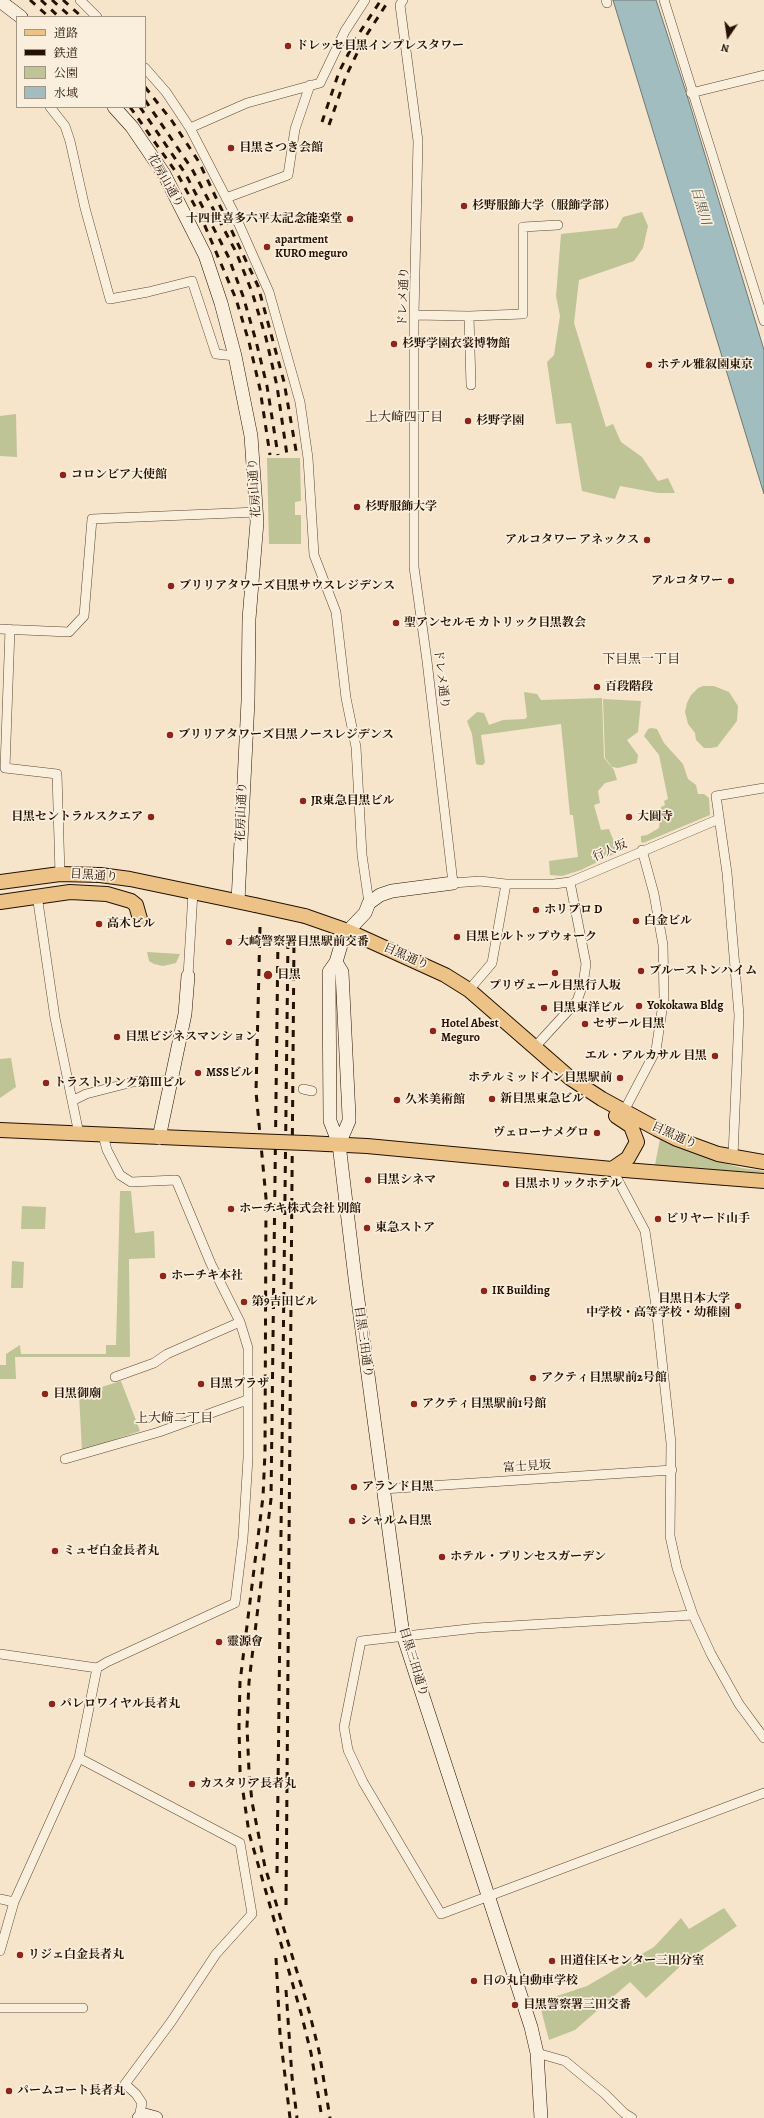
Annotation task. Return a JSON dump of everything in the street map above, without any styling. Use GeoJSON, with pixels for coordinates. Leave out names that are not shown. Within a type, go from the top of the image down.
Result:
{"type":"FeatureCollection","features":[{"type":"Feature","properties":{"kind":"main road","name":"目黒通り"},"geometry":{"type":"LineString","coordinates":[[0,882],[60,874],[114,877],[305,916],[348,931],[428,966],[468,990],[570,1078],[602,1099],[677,1139],[718,1154],[764,1162]]}},
{"type":"Feature","properties":{"kind":"main road","name":"目黒通り"},"geometry":{"type":"LineString","coordinates":[[0,902],[37,896],[81,893],[125,898],[136,905],[140,920]]}},
{"type":"Feature","properties":{"kind":"main road"},"geometry":{"type":"LineString","coordinates":[[602,1099],[612,1113],[632,1126],[637,1142],[628,1158],[612,1169]]}},
{"type":"Feature","properties":{"kind":"main road"},"geometry":{"type":"LineString","coordinates":[[0,1130],[159,1138],[339,1144],[612,1169],[764,1181]]}},
{"type":"Feature","properties":{"kind":"street"},"geometry":{"type":"LineString","coordinates":[[80,0],[96,16]]}},
{"type":"Feature","properties":{"kind":"street"},"geometry":{"type":"LineString","coordinates":[[190,128],[247,103],[320,82],[345,31],[365,0]]}},
{"type":"Feature","properties":{"kind":"street","name":"ドレメ通り"},"geometry":{"type":"LineString","coordinates":[[403,0],[400,5],[418,141],[414,315],[414,575],[427,661],[453,883]]}},
{"type":"Feature","properties":{"kind":"street"},"geometry":{"type":"LineString","coordinates":[[664,0],[691,93],[764,321]]}},
{"type":"Feature","properties":{"kind":"street"},"geometry":{"type":"LineString","coordinates":[[0,1],[20,16]]}},
{"type":"Feature","properties":{"kind":"street"},"geometry":{"type":"LineString","coordinates":[[146,69],[166,92],[190,128],[226,198],[269,292],[300,402],[308,458],[314,555],[336,612],[346,698],[356,747],[362,855],[369,903]]}},
{"type":"Feature","properties":{"kind":"street"},"geometry":{"type":"LineString","coordinates":[[691,93],[764,75]]}},
{"type":"Feature","properties":{"kind":"street"},"geometry":{"type":"LineString","coordinates":[[226,198],[288,175],[295,129],[310,85]]}},
{"type":"Feature","properties":{"kind":"street"},"geometry":{"type":"LineString","coordinates":[[51,108],[65,126],[70,141],[85,208],[110,299],[148,292],[192,281],[216,354],[235,356]]}},
{"type":"Feature","properties":{"kind":"street","name":"花房山通り"},"geometry":{"type":"LineString","coordinates":[[115,108],[132,127],[164,174],[205,256],[221,303],[235,356],[251,436],[257,512],[249,634],[247,714],[238,902]]}},
{"type":"Feature","properties":{"kind":"street"},"geometry":{"type":"LineString","coordinates":[[414,315],[470,316],[523,314],[523,227],[558,225]]}},
{"type":"Feature","properties":{"kind":"street"},"geometry":{"type":"LineString","coordinates":[[470,316],[471,385]]}},
{"type":"Feature","properties":{"kind":"street"},"geometry":{"type":"LineString","coordinates":[[0,629],[69,632],[84,616],[92,519],[257,512]]}},
{"type":"Feature","properties":{"kind":"street"},"geometry":{"type":"LineString","coordinates":[[10,629],[2,768],[58,774],[60,874]]}},
{"type":"Feature","properties":{"kind":"street"},"geometry":{"type":"LineString","coordinates":[[734,1156],[739,1015],[727,873],[716,796],[764,788]]}},
{"type":"Feature","properties":{"kind":"street","name":"行人坂"},"geometry":{"type":"LineString","coordinates":[[453,883],[480,881],[506,884],[570,882],[642,850],[719,819]]}},
{"type":"Feature","properties":{"kind":"street"},"geometry":{"type":"LineString","coordinates":[[624,1111],[656,1050],[664,997],[663,945],[654,894],[642,850]]}},
{"type":"Feature","properties":{"kind":"street"},"geometry":{"type":"LineString","coordinates":[[534,1048],[577,1001],[583,984],[586,964],[570,882]]}},
{"type":"Feature","properties":{"kind":"street"},"geometry":{"type":"LineString","coordinates":[[369,903],[380,894],[392,891],[453,883]]}},
{"type":"Feature","properties":{"kind":"street"},"geometry":{"type":"LineString","coordinates":[[468,990],[492,963],[506,884]]}},
{"type":"Feature","properties":{"kind":"street"},"geometry":{"type":"LineString","coordinates":[[159,1138],[185,1014],[193,892]]}},
{"type":"Feature","properties":{"kind":"street"},"geometry":{"type":"LineString","coordinates":[[37,896],[55,1018],[79,1134]]}},
{"type":"Feature","properties":{"kind":"street","name":"目黒三田通り"},"geometry":{"type":"LineString","coordinates":[[369,903],[365,913],[348,931],[341,945],[336,962],[329,972],[330,1118],[339,1144],[403,1635],[523,1999],[537,2053],[541,2118]]}},
{"type":"Feature","properties":{"kind":"street"},"geometry":{"type":"LineString","coordinates":[[336,962],[342,972],[348,1116],[348,1121],[339,1144]]}},
{"type":"Feature","properties":{"kind":"street"},"geometry":{"type":"LineString","coordinates":[[72,1101],[86,1094],[133,1082],[148,1080],[170,1081]]}},
{"type":"Feature","properties":{"kind":"street"},"geometry":{"type":"LineString","coordinates":[[0,1654],[97,1668],[235,1603],[243,1538],[248,1458],[248,1348],[240,1322],[212,1264],[176,1180],[131,1182],[120,1175],[107,1150],[103,1135]]}},
{"type":"Feature","properties":{"kind":"street"},"geometry":{"type":"LineString","coordinates":[[612,1169],[645,1231],[657,1314],[671,1443],[672,1470],[670,1536],[677,1568],[693,1615],[710,1654],[739,1704],[764,1738]]}},
{"type":"Feature","properties":{"kind":"street"},"geometry":{"type":"LineString","coordinates":[[115,1377],[154,1363],[167,1354],[240,1322]]}},
{"type":"Feature","properties":{"kind":"street"},"geometry":{"type":"LineString","coordinates":[[65,1459],[159,1432],[247,1400]]}},
{"type":"Feature","properties":{"kind":"street","name":"富士見坂"},"geometry":{"type":"LineString","coordinates":[[383,1489],[672,1470]]}},
{"type":"Feature","properties":{"kind":"street"},"geometry":{"type":"LineString","coordinates":[[693,1615],[586,1620],[403,1635],[360,1641],[344,1727],[348,1750],[363,1782],[441,1914],[764,1793]]}},
{"type":"Feature","properties":{"kind":"street"},"geometry":{"type":"LineString","coordinates":[[0,1951],[14,1902],[79,1758],[97,1668]]}},
{"type":"Feature","properties":{"kind":"street"},"geometry":{"type":"LineString","coordinates":[[79,1758],[240,1843],[252,1914],[216,1954],[171,2022],[125,2084],[136,2094],[142,2103],[139,2118]]}},
{"type":"Feature","properties":{"kind":"street"},"geometry":{"type":"LineString","coordinates":[[0,1898],[14,1902]]}},
{"type":"Feature","properties":{"kind":"street"},"geometry":{"type":"LineString","coordinates":[[0,2008],[83,2008]]}},
{"type":"Feature","properties":{"kind":"street"},"geometry":{"type":"LineString","coordinates":[[537,2053],[565,2061],[605,2094],[625,2116]]}},
{"type":"Feature","properties":{"kind":"street"},"geometry":{"type":"LineString","coordinates":[[139,2118],[145,2115],[156,2118]]}},
{"type":"Feature","properties":{"kind":"green space"},"geometry":{"type":"Polygon","coordinates":[[[642,212],[648,226],[643,248],[634,261],[579,280],[574,323],[606,427],[613,424],[621,442],[642,457],[658,481],[668,478],[675,493],[658,493],[620,486],[615,499],[582,491],[571,423],[556,424],[547,362],[554,355],[560,316],[556,296],[561,234],[617,228],[623,217],[642,212]]]}},
{"type":"Feature","properties":{"kind":"green space"},"geometry":{"type":"Polygon","coordinates":[[[16,414],[17,457],[0,456],[0,416],[16,414]]]}},
{"type":"Feature","properties":{"kind":"green space"},"geometry":{"type":"Polygon","coordinates":[[[267,458],[300,458],[301,501],[295,502],[295,515],[301,515],[301,544],[269,544],[267,458]]]}},
{"type":"Feature","properties":{"kind":"green space"},"geometry":{"type":"Polygon","coordinates":[[[703,686],[714,686],[729,692],[738,706],[737,721],[717,747],[704,748],[696,740],[695,733],[688,724],[685,712],[691,695],[698,688],[703,686]]]}},
{"type":"Feature","properties":{"kind":"green space"},"geometry":{"type":"Polygon","coordinates":[[[524,692],[537,694],[541,700],[602,698],[604,758],[614,770],[617,780],[605,783],[598,791],[600,803],[594,805],[601,830],[609,829],[618,852],[581,870],[562,876],[550,875],[549,861],[578,857],[573,815],[570,815],[561,724],[481,735],[485,762],[483,765],[479,765],[476,764],[472,734],[467,721],[477,712],[484,713],[489,725],[503,720],[525,719],[527,717],[524,692]]]}},
{"type":"Feature","properties":{"kind":"green space"},"geometry":{"type":"Polygon","coordinates":[[[603,699],[641,701],[638,732],[627,740],[638,755],[637,763],[618,768],[612,767],[605,758],[603,699]]]}},
{"type":"Feature","properties":{"kind":"green space"},"geometry":{"type":"Polygon","coordinates":[[[648,729],[657,729],[664,743],[683,764],[688,779],[696,785],[698,794],[704,794],[709,798],[710,815],[643,843],[641,842],[641,836],[647,835],[659,828],[661,807],[665,805],[664,801],[668,799],[659,755],[644,736],[648,729]]]}},
{"type":"Feature","properties":{"kind":"green space"},"geometry":{"type":"Polygon","coordinates":[[[147,952],[180,954],[176,963],[163,966],[149,961],[147,952]]]}},
{"type":"Feature","properties":{"kind":"green space"},"geometry":{"type":"Polygon","coordinates":[[[11,1058],[16,1087],[0,1098],[0,1059],[11,1058]]]}},
{"type":"Feature","properties":{"kind":"green space"},"geometry":{"type":"Polygon","coordinates":[[[660,1139],[716,1161],[742,1168],[764,1171],[764,1173],[655,1165],[660,1139]]]}},
{"type":"Feature","properties":{"kind":"green space"},"geometry":{"type":"Polygon","coordinates":[[[120,1191],[131,1191],[135,1233],[154,1231],[155,1258],[129,1259],[130,1357],[15,1357],[16,1379],[0,1379],[0,1365],[6,1365],[6,1354],[20,1345],[21,1354],[106,1354],[106,1345],[116,1345],[120,1191]]]}},
{"type":"Feature","properties":{"kind":"green space"},"geometry":{"type":"Polygon","coordinates":[[[22,1206],[46,1207],[45,1229],[21,1229],[22,1206]]]}},
{"type":"Feature","properties":{"kind":"green space"},"geometry":{"type":"Polygon","coordinates":[[[12,1261],[24,1262],[23,1288],[11,1288],[12,1261]]]}},
{"type":"Feature","properties":{"kind":"green space"},"geometry":{"type":"Polygon","coordinates":[[[121,1381],[140,1431],[82,1451],[79,1394],[121,1381]]]}},
{"type":"Feature","properties":{"kind":"green space"},"geometry":{"type":"Polygon","coordinates":[[[724,1908],[737,1926],[686,1961],[646,1998],[630,1982],[575,2030],[549,2040],[539,2002],[587,1986],[654,1947],[681,1918],[689,1929],[724,1908]]]}},
{"type":"Feature","properties":{"kind":"water","name":"目黒川"},"geometry":{"type":"Polygon","coordinates":[[[613,0],[656,0],[686,92],[764,350],[764,494],[613,0]]]}},
{"type":"Feature","properties":{"kind":"railway"},"geometry":{"type":"LineString","coordinates":[[30,0],[48,16]]}},
{"type":"Feature","properties":{"kind":"railway"},"geometry":{"type":"LineString","coordinates":[[41,0],[58,16]]}},
{"type":"Feature","properties":{"kind":"railway"},"geometry":{"type":"LineString","coordinates":[[52,0],[70,16]]}},
{"type":"Feature","properties":{"kind":"railway"},"geometry":{"type":"LineString","coordinates":[[63,0],[81,16]]}},
{"type":"Feature","properties":{"kind":"railway"},"geometry":{"type":"LineString","coordinates":[[322,122],[339,72],[358,35],[381,0]]}},
{"type":"Feature","properties":{"kind":"railway"},"geometry":{"type":"LineString","coordinates":[[329,125],[346,76],[364,39],[389,0]]}},
{"type":"Feature","properties":{"kind":"railway"},"geometry":{"type":"LineString","coordinates":[[146,88],[172,121],[199,162],[258,286],[284,382],[297,456]]}},
{"type":"Feature","properties":{"kind":"railway"},"geometry":{"type":"LineString","coordinates":[[146,101],[192,169],[236,252],[252,292],[266,338],[277,386],[287,455]]}},
{"type":"Feature","properties":{"kind":"railway"},"geometry":{"type":"LineString","coordinates":[[131,108],[178,175],[202,219],[236,299],[249,342],[260,389],[270,455]]}},
{"type":"Feature","properties":{"kind":"railway"},"geometry":{"type":"LineString","coordinates":[[141,108],[185,173],[228,256],[243,296],[256,341],[267,386],[278,455]]}},
{"type":"Feature","properties":{"kind":"railway"},"geometry":{"type":"LineString","coordinates":[[260,927],[256,1092],[266,1198],[265,1452],[263,1497],[240,1682],[240,1771],[249,1833],[301,2013],[311,2053],[322,2118]]}},
{"type":"Feature","properties":{"kind":"railway"},"geometry":{"type":"LineString","coordinates":[[278,938],[271,1499],[249,1682],[247,1727],[252,1802],[265,1867],[309,2011],[319,2051],[330,2118]]}},
{"type":"Feature","properties":{"kind":"railway"},"geometry":{"type":"LineString","coordinates":[[286,1905],[294,939]]}},
{"type":"Feature","properties":{"kind":"railway"},"geometry":{"type":"LineString","coordinates":[[277,1873],[288,940]]}},
{"type":"Feature","properties":{"kind":"railway"},"geometry":{"type":"LineString","coordinates":[[276,1958],[280,2034],[290,2118]]}},
{"type":"Feature","properties":{"kind":"railway"},"geometry":{"type":"LineString","coordinates":[[286,1990],[292,2077],[297,2118]]}},
{"type":"Feature","properties":{"kind":"place","name":"ドレッセ目黒インプレスタワー"},"geometry":{"type":"Point","coordinates":[288,46]}},
{"type":"Feature","properties":{"kind":"place","name":"目黒さつき会館"},"geometry":{"type":"Point","coordinates":[231,148]}},
{"type":"Feature","properties":{"kind":"place","name":"杉野服飾大学（服飾学部）"},"geometry":{"type":"Point","coordinates":[464,206]}},
{"type":"Feature","properties":{"kind":"place","name":"十四世喜多六平太記念能楽堂"},"geometry":{"type":"Point","coordinates":[350,219]}},
{"type":"Feature","properties":{"kind":"place","name":"apartment KURO meguro"},"geometry":{"type":"Point","coordinates":[267,247]}},
{"type":"Feature","properties":{"kind":"place","name":"杉野学園衣裳博物館"},"geometry":{"type":"Point","coordinates":[394,344]}},
{"type":"Feature","properties":{"kind":"place","name":"ホテル雅叙園東京"},"geometry":{"type":"Point","coordinates":[649,365]}},
{"type":"Feature","properties":{"kind":"place","name":"杉野学園"},"geometry":{"type":"Point","coordinates":[468,421]}},
{"type":"Feature","properties":{"kind":"place","name":"コロンビア大使館"},"geometry":{"type":"Point","coordinates":[63,475]}},
{"type":"Feature","properties":{"kind":"place","name":"杉野服飾大学"},"geometry":{"type":"Point","coordinates":[357,507]}},
{"type":"Feature","properties":{"kind":"place","name":"アルコタワー アネックス"},"geometry":{"type":"Point","coordinates":[647,540]}},
{"type":"Feature","properties":{"kind":"place","name":"アルコタワー"},"geometry":{"type":"Point","coordinates":[731,581]}},
{"type":"Feature","properties":{"kind":"place","name":"ブリリアタワーズ目黒サウスレジデンス"},"geometry":{"type":"Point","coordinates":[171,586]}},
{"type":"Feature","properties":{"kind":"place","name":"聖アンセルモ カトリック目黒教会"},"geometry":{"type":"Point","coordinates":[396,623]}},
{"type":"Feature","properties":{"kind":"place","name":"百段階段"},"geometry":{"type":"Point","coordinates":[597,687]}},
{"type":"Feature","properties":{"kind":"place","name":"ブリリアタワーズ目黒ノースレジデンス"},"geometry":{"type":"Point","coordinates":[170,735]}},
{"type":"Feature","properties":{"kind":"place","name":"JR東急目黒ビル"},"geometry":{"type":"Point","coordinates":[303,801]}},
{"type":"Feature","properties":{"kind":"place","name":"目黒セントラルスクエア"},"geometry":{"type":"Point","coordinates":[151,817]}},
{"type":"Feature","properties":{"kind":"place","name":"大圓寺"},"geometry":{"type":"Point","coordinates":[629,817]}},
{"type":"Feature","properties":{"kind":"place","name":"ホリプロ D"},"geometry":{"type":"Point","coordinates":[536,910]}},
{"type":"Feature","properties":{"kind":"place","name":"白金ビル"},"geometry":{"type":"Point","coordinates":[636,921]}},
{"type":"Feature","properties":{"kind":"place","name":"高木ビル"},"geometry":{"type":"Point","coordinates":[99,924]}},
{"type":"Feature","properties":{"kind":"place","name":"目黒ヒルトップウォーク"},"geometry":{"type":"Point","coordinates":[457,937]}},
{"type":"Feature","properties":{"kind":"place","name":"大崎警察署目黒駅前交番"},"geometry":{"type":"Point","coordinates":[229,942]}},
{"type":"Feature","properties":{"kind":"place","name":"ブルーストンハイム"},"geometry":{"type":"Point","coordinates":[641,971]}},
{"type":"Feature","properties":{"kind":"place","name":"プリヴェール目黒行人坂"},"geometry":{"type":"Point","coordinates":[555,973]}},
{"type":"Feature","properties":{"kind":"place","name":"目黒"},"geometry":{"type":"Point","coordinates":[268,975]}},
{"type":"Feature","properties":{"kind":"place","name":"Yokokawa Bldg"},"geometry":{"type":"Point","coordinates":[639,1006]}},
{"type":"Feature","properties":{"kind":"place","name":"目黒東洋ビル"},"geometry":{"type":"Point","coordinates":[544,1008]}},
{"type":"Feature","properties":{"kind":"place","name":"セザール目黒"},"geometry":{"type":"Point","coordinates":[585,1024]}},
{"type":"Feature","properties":{"kind":"place","name":"Hotel Abest Meguro"},"geometry":{"type":"Point","coordinates":[433,1031]}},
{"type":"Feature","properties":{"kind":"place","name":"目黒ビジネスマンション"},"geometry":{"type":"Point","coordinates":[117,1037]}},
{"type":"Feature","properties":{"kind":"place","name":"エル・アルカサル 目黒"},"geometry":{"type":"Point","coordinates":[715,1056]}},
{"type":"Feature","properties":{"kind":"place","name":"MSSビル"},"geometry":{"type":"Point","coordinates":[198,1073]}},
{"type":"Feature","properties":{"kind":"place","name":"ホテルミッドイン目黒駅前"},"geometry":{"type":"Point","coordinates":[620,1078]}},
{"type":"Feature","properties":{"kind":"place","name":"トラストリンク第Ⅲビル"},"geometry":{"type":"Point","coordinates":[46,1083]}},
{"type":"Feature","properties":{"kind":"place","name":"新目黒東急ビル"},"geometry":{"type":"Point","coordinates":[492,1099]}},
{"type":"Feature","properties":{"kind":"place","name":"久米美術館"},"geometry":{"type":"Point","coordinates":[397,1100]}},
{"type":"Feature","properties":{"kind":"place","name":"ヴェローナメグロ"},"geometry":{"type":"Point","coordinates":[597,1133]}},
{"type":"Feature","properties":{"kind":"place","name":"目黒シネマ"},"geometry":{"type":"Point","coordinates":[368,1180]}},
{"type":"Feature","properties":{"kind":"place","name":"目黒ホリックホテル"},"geometry":{"type":"Point","coordinates":[506,1184]}},
{"type":"Feature","properties":{"kind":"place","name":"ホーチキ株式会社 別館"},"geometry":{"type":"Point","coordinates":[231,1209]}},
{"type":"Feature","properties":{"kind":"place","name":"ビリヤード山手"},"geometry":{"type":"Point","coordinates":[658,1219]}},
{"type":"Feature","properties":{"kind":"place","name":"東急ストア"},"geometry":{"type":"Point","coordinates":[367,1228]}},
{"type":"Feature","properties":{"kind":"place","name":"ホーチキ本社"},"geometry":{"type":"Point","coordinates":[163,1276]}},
{"type":"Feature","properties":{"kind":"place","name":"IK Building"},"geometry":{"type":"Point","coordinates":[484,1291]}},
{"type":"Feature","properties":{"kind":"place","name":"第9吉田ビル"},"geometry":{"type":"Point","coordinates":[244,1302]}},
{"type":"Feature","properties":{"kind":"place","name":"目黒日本大学 中学校・高等学校・幼稚園"},"geometry":{"type":"Point","coordinates":[738,1306]}},
{"type":"Feature","properties":{"kind":"place","name":"アクティ目黒駅前2号館"},"geometry":{"type":"Point","coordinates":[533,1378]}},
{"type":"Feature","properties":{"kind":"place","name":"目黒プラザ"},"geometry":{"type":"Point","coordinates":[201,1384]}},
{"type":"Feature","properties":{"kind":"place","name":"目黒御廟"},"geometry":{"type":"Point","coordinates":[45,1394]}},
{"type":"Feature","properties":{"kind":"place","name":"アクティ目黒駅前1号館"},"geometry":{"type":"Point","coordinates":[414,1404]}},
{"type":"Feature","properties":{"kind":"place","name":"アランド目黒"},"geometry":{"type":"Point","coordinates":[354,1487]}},
{"type":"Feature","properties":{"kind":"place","name":"シャルム目黒"},"geometry":{"type":"Point","coordinates":[352,1521]}},
{"type":"Feature","properties":{"kind":"place","name":"ミュゼ白金長者丸"},"geometry":{"type":"Point","coordinates":[55,1551]}},
{"type":"Feature","properties":{"kind":"place","name":"ホテル・プリンセスガーデン"},"geometry":{"type":"Point","coordinates":[442,1557]}},
{"type":"Feature","properties":{"kind":"place","name":"靈源會"},"geometry":{"type":"Point","coordinates":[219,1642]}},
{"type":"Feature","properties":{"kind":"place","name":"パレロワイヤル長者丸"},"geometry":{"type":"Point","coordinates":[52,1704]}},
{"type":"Feature","properties":{"kind":"place","name":"カスタリア長者丸"},"geometry":{"type":"Point","coordinates":[192,1784]}},
{"type":"Feature","properties":{"kind":"place","name":"リジェ白金長者丸"},"geometry":{"type":"Point","coordinates":[20,1955]}},
{"type":"Feature","properties":{"kind":"place","name":"田道住区センター三田分室"},"geometry":{"type":"Point","coordinates":[552,1961]}},
{"type":"Feature","properties":{"kind":"place","name":"日の丸自動車学校"},"geometry":{"type":"Point","coordinates":[474,1981]}},
{"type":"Feature","properties":{"kind":"place","name":"目黒警察署三田交番"},"geometry":{"type":"Point","coordinates":[515,2005]}},
{"type":"Feature","properties":{"kind":"place","name":"パームコート長者丸"},"geometry":{"type":"Point","coordinates":[9,2091]}},
{"type":"Feature","properties":{"kind":"district","name":"上大崎四丁目"},"geometry":{"type":"Point","coordinates":[404,418]}},
{"type":"Feature","properties":{"kind":"district","name":"下目黒一丁目"},"geometry":{"type":"Point","coordinates":[641,660]}},
{"type":"Feature","properties":{"kind":"district","name":"上大崎二丁目"},"geometry":{"type":"Point","coordinates":[174,1419]}}]}
